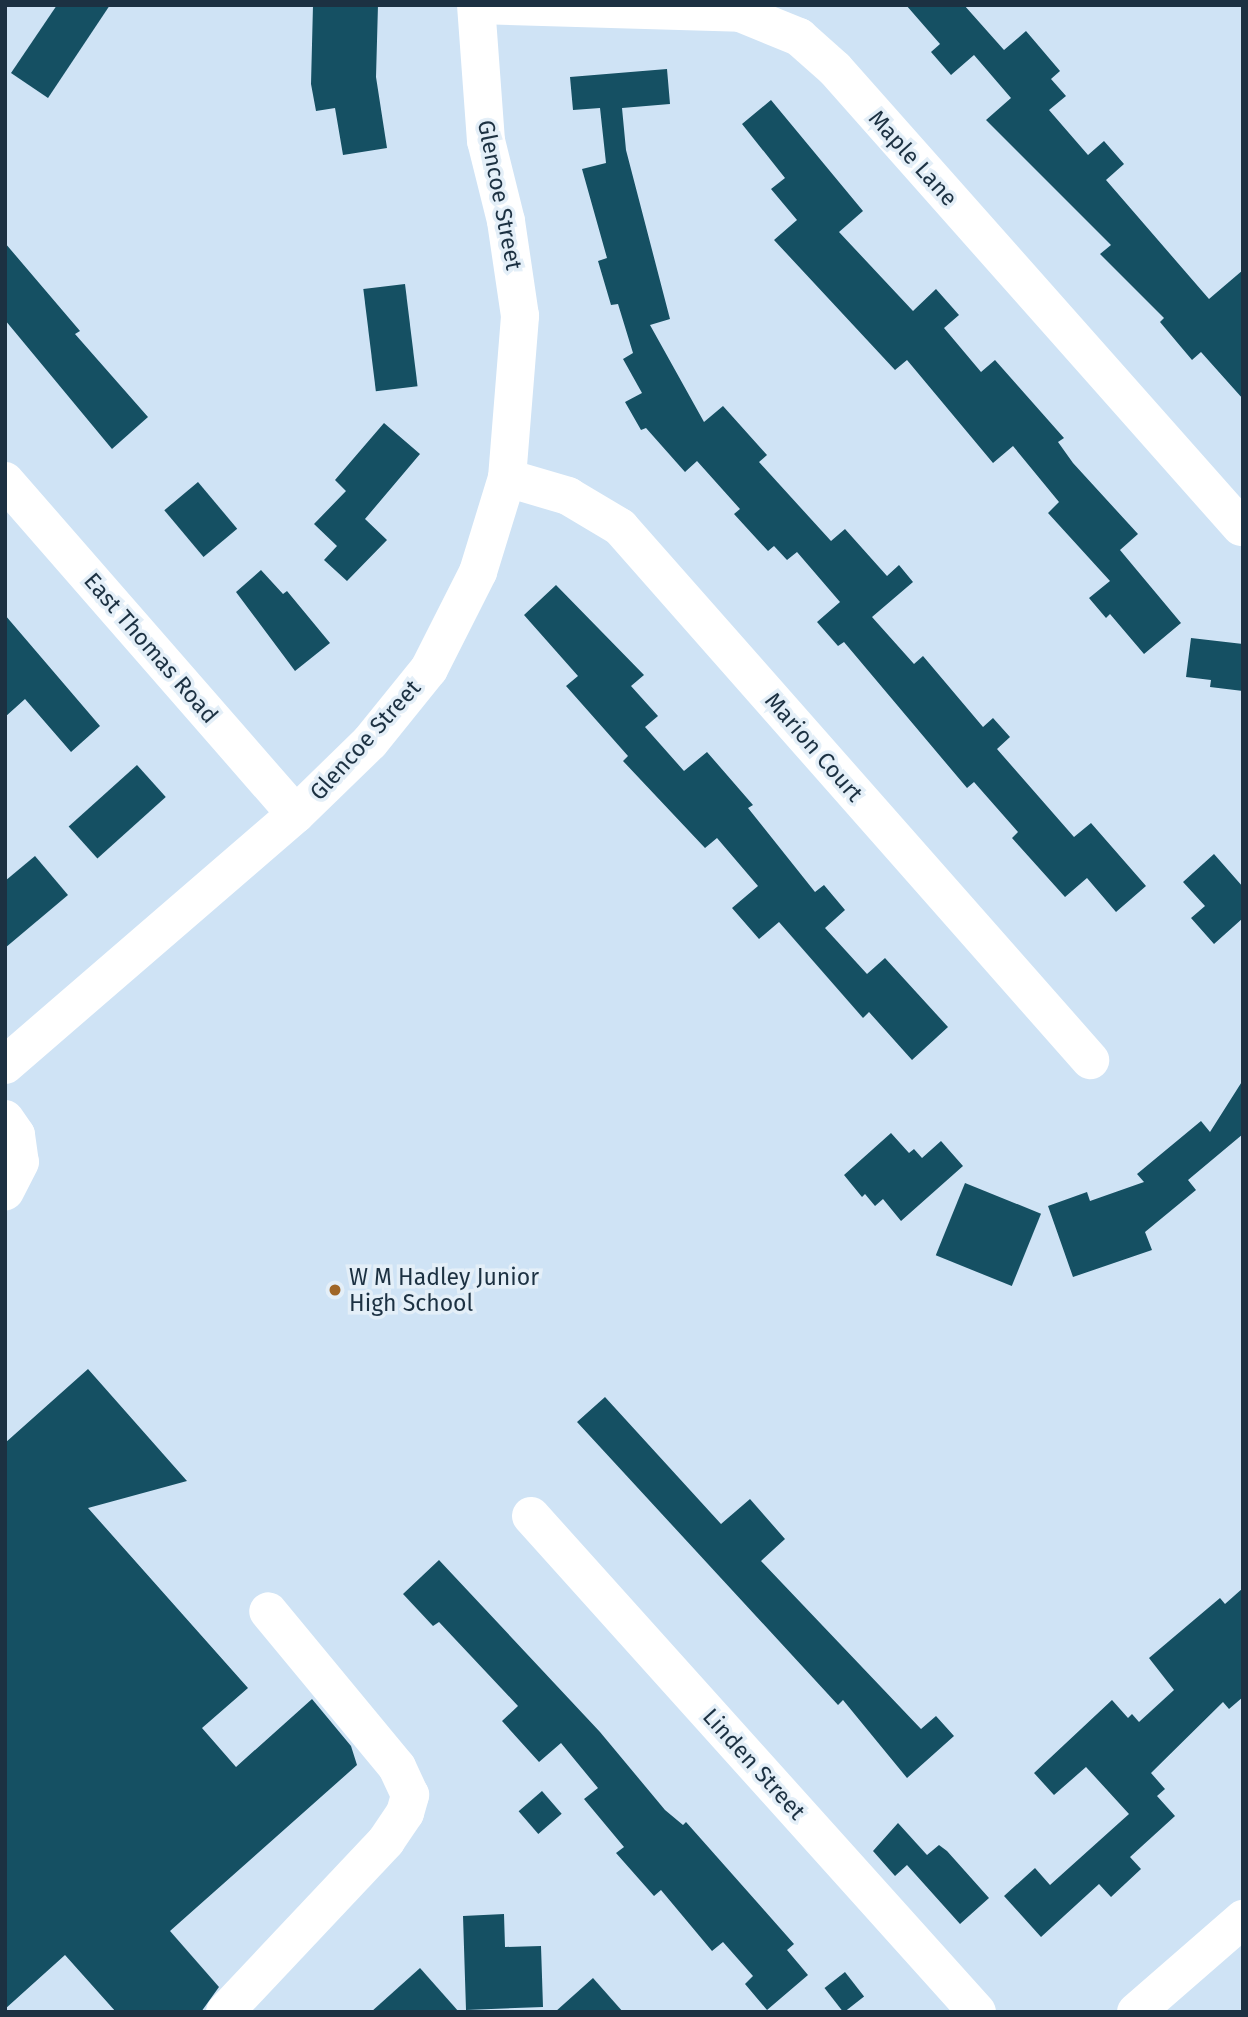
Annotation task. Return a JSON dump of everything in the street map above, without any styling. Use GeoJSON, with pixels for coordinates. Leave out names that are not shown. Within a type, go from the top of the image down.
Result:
{"type":"FeatureCollection","features":[{"type":"Feature","properties":{"kind":"street","name":"Glencoe Street"},"geometry":{"type":"LineString","coordinates":[[5,1065],[296,814],[370,742],[429,669],[478,572],[508,478],[520,316],[506,221],[486,141],[476,5]]}},
{"type":"Feature","properties":{"kind":"street","name":"Maple Lane"},"geometry":{"type":"LineString","coordinates":[[476,5],[740,13],[799,37],[835,69],[1241,527]]}},
{"type":"Feature","properties":{"kind":"street","name":"Marion Court"},"geometry":{"type":"LineString","coordinates":[[508,478],[568,496],[620,527],[1090,1060]]}},
{"type":"Feature","properties":{"kind":"street","name":"East Thomas Road"},"geometry":{"type":"LineString","coordinates":[[5,481],[296,814]]}},
{"type":"Feature","properties":{"kind":"street"},"geometry":{"type":"LineString","coordinates":[[5,1119],[16,1135],[20,1162],[5,1191]]}},
{"type":"Feature","properties":{"kind":"street","name":"Linden Street"},"geometry":{"type":"LineString","coordinates":[[531,1516],[977,2012]]}},
{"type":"Feature","properties":{"kind":"street"},"geometry":{"type":"LineString","coordinates":[[225,2012],[386,1841],[405,1813],[410,1795],[397,1767],[268,1611]]}},
{"type":"Feature","properties":{"kind":"street"},"geometry":{"type":"LineString","coordinates":[[1136,2012],[1243,1919]]}},
{"type":"Feature","properties":{"kind":"building"},"geometry":{"type":"Polygon","coordinates":[[[57,5],[110,5],[48,98],[11,73],[57,5]]]}},
{"type":"Feature","properties":{"kind":"building"},"geometry":{"type":"Polygon","coordinates":[[[313,5],[378,5],[376,77],[387,148],[343,155],[335,108],[316,111],[311,84],[313,5]]]}},
{"type":"Feature","properties":{"kind":"building"},"geometry":{"type":"Polygon","coordinates":[[[906,5],[964,5],[1004,50],[1026,31],[1060,71],[1051,79],[1066,96],[1049,110],[1088,155],[1104,141],[1124,164],[1106,180],[1209,299],[1243,270],[1243,399],[1201,352],[1192,360],[1160,322],[1164,318],[1100,254],[1111,245],[986,120],[1011,98],[974,55],[951,75],[931,52],[940,44],[906,5]]]}},
{"type":"Feature","properties":{"kind":"building"},"geometry":{"type":"Polygon","coordinates":[[[667,69],[670,104],[622,108],[626,150],[670,319],[650,325],[704,422],[723,406],[767,455],[759,462],[831,541],[845,529],[887,576],[899,565],[913,582],[872,617],[914,664],[923,656],[983,727],[993,718],[1010,737],[997,749],[1074,837],[1091,823],[1146,886],[1116,912],[1087,878],[1065,897],[1012,838],[1018,832],[974,782],[967,788],[844,642],[838,646],[817,622],[840,602],[797,552],[787,560],[774,546],[768,551],[734,514],[740,509],[697,461],[685,472],[646,428],[641,430],[625,402],[642,393],[623,359],[633,353],[618,304],[611,305],[598,261],[607,258],[582,169],[606,163],[600,108],[573,110],[570,77],[667,69]]]}},
{"type":"Feature","properties":{"kind":"building"},"geometry":{"type":"Polygon","coordinates":[[[771,100],[863,211],[839,232],[913,311],[936,289],[959,315],[944,328],[981,372],[995,360],[1064,438],[1058,442],[1073,463],[1138,534],[1120,550],[1181,623],[1144,654],[1110,614],[1106,618],[1089,598],[1110,581],[1048,513],[1059,502],[1013,446],[993,463],[907,360],[895,370],[774,240],[797,220],[771,189],[785,178],[742,124],[771,100]]]}},
{"type":"Feature","properties":{"kind":"building"},"geometry":{"type":"Polygon","coordinates":[[[5,243],[80,331],[75,334],[148,417],[112,449],[5,320],[5,243]]]}},
{"type":"Feature","properties":{"kind":"building"},"geometry":{"type":"Polygon","coordinates":[[[405,284],[418,386],[376,391],[363,289],[405,284]]]}},
{"type":"Feature","properties":{"kind":"building"},"geometry":{"type":"Polygon","coordinates":[[[384,423],[420,454],[365,519],[387,540],[347,581],[324,560],[337,546],[314,524],[346,491],[335,480],[384,423]]]}},
{"type":"Feature","properties":{"kind":"building"},"geometry":{"type":"Polygon","coordinates":[[[198,482],[237,529],[204,557],[164,510],[198,482]]]}},
{"type":"Feature","properties":{"kind":"building"},"geometry":{"type":"Polygon","coordinates":[[[261,570],[283,594],[287,591],[330,643],[295,671],[236,592],[261,570]]]}},
{"type":"Feature","properties":{"kind":"building"},"geometry":{"type":"Polygon","coordinates":[[[556,585],[644,675],[631,686],[658,716],[645,727],[684,771],[707,752],[753,805],[748,808],[815,892],[824,885],[845,910],[825,928],[867,974],[885,958],[948,1027],[912,1060],[869,1012],[863,1018],[779,922],[759,939],[732,908],[758,886],[717,838],[705,848],[623,761],[628,756],[566,686],[578,676],[524,615],[556,585]]]}},
{"type":"Feature","properties":{"kind":"building"},"geometry":{"type":"Polygon","coordinates":[[[5,615],[100,726],[71,752],[25,699],[5,717],[5,615]]]}},
{"type":"Feature","properties":{"kind":"building"},"geometry":{"type":"Polygon","coordinates":[[[1191,638],[1243,644],[1243,691],[1210,687],[1211,680],[1186,677],[1191,638]]]}},
{"type":"Feature","properties":{"kind":"building"},"geometry":{"type":"Polygon","coordinates":[[[137,765],[166,797],[97,859],[69,827],[137,765]]]}},
{"type":"Feature","properties":{"kind":"building"},"geometry":{"type":"Polygon","coordinates":[[[1214,854],[1243,887],[1243,918],[1214,944],[1191,918],[1205,906],[1183,882],[1214,854]]]}},
{"type":"Feature","properties":{"kind":"building"},"geometry":{"type":"Polygon","coordinates":[[[35,856],[68,895],[5,948],[5,881],[35,856]]]}},
{"type":"Feature","properties":{"kind":"building"},"geometry":{"type":"Polygon","coordinates":[[[1243,1080],[1243,1134],[1188,1180],[1196,1190],[1145,1232],[1152,1250],[1073,1277],[1048,1206],[1087,1192],[1090,1201],[1144,1182],[1137,1174],[1201,1121],[1210,1132],[1243,1080]]]}},
{"type":"Feature","properties":{"kind":"building"},"geometry":{"type":"Polygon","coordinates":[[[891,1133],[909,1153],[914,1149],[922,1158],[941,1141],[963,1166],[901,1221],[883,1199],[875,1206],[865,1194],[862,1197],[844,1175],[891,1133]]]}},
{"type":"Feature","properties":{"kind":"building"},"geometry":{"type":"Polygon","coordinates":[[[965,1183],[1041,1214],[1012,1286],[936,1255],[965,1183]]]}},
{"type":"Feature","properties":{"kind":"building"},"geometry":{"type":"Polygon","coordinates":[[[88,1369],[187,1481],[88,1508],[248,1688],[202,1728],[236,1767],[312,1699],[351,1746],[357,1765],[170,1931],[219,1987],[201,2012],[116,2012],[65,1955],[5,2009],[5,1443],[88,1369]]]}},
{"type":"Feature","properties":{"kind":"building"},"geometry":{"type":"Polygon","coordinates":[[[605,1397],[721,1524],[750,1499],[785,1539],[761,1561],[921,1729],[936,1716],[954,1736],[907,1778],[843,1700],[838,1705],[577,1422],[605,1397]]]}},
{"type":"Feature","properties":{"kind":"building"},"geometry":{"type":"Polygon","coordinates":[[[439,1560],[600,1732],[665,1810],[683,1825],[686,1822],[794,1944],[787,1950],[808,1975],[767,2010],[745,1984],[753,1976],[723,1942],[712,1951],[661,1890],[654,1896],[616,1853],[624,1847],[584,1799],[598,1788],[561,1743],[539,1762],[502,1721],[518,1706],[439,1622],[433,1626],[403,1594],[439,1560]]]}},
{"type":"Feature","properties":{"kind":"building"},"geometry":{"type":"Polygon","coordinates":[[[1243,1588],[1243,1697],[1229,1709],[1223,1702],[1151,1773],[1165,1789],[1157,1796],[1175,1816],[1130,1857],[1141,1869],[1111,1897],[1099,1884],[1041,1937],[1004,1896],[1035,1868],[1050,1885],[1129,1814],[1086,1767],[1054,1795],[1034,1773],[1112,1700],[1128,1718],[1132,1714],[1139,1722],[1174,1690],[1149,1658],[1220,1598],[1225,1604],[1243,1588]]]}},
{"type":"Feature","properties":{"kind":"building"},"geometry":{"type":"Polygon","coordinates":[[[542,1791],[562,1814],[538,1834],[519,1811],[542,1791]]]}},
{"type":"Feature","properties":{"kind":"building"},"geometry":{"type":"Polygon","coordinates":[[[898,1823],[927,1855],[939,1845],[947,1851],[989,1898],[960,1924],[907,1865],[895,1876],[873,1851],[898,1823]]]}},
{"type":"Feature","properties":{"kind":"building"},"geometry":{"type":"Polygon","coordinates":[[[504,1914],[505,1947],[541,1946],[543,2007],[466,2010],[463,1916],[504,1914]]]}},
{"type":"Feature","properties":{"kind":"building"},"geometry":{"type":"Polygon","coordinates":[[[420,1968],[459,2012],[371,2012],[420,1968]]]}},
{"type":"Feature","properties":{"kind":"building"},"geometry":{"type":"Polygon","coordinates":[[[845,1972],[864,1996],[843,2012],[825,1988],[845,1972]]]}},
{"type":"Feature","properties":{"kind":"building"},"geometry":{"type":"Polygon","coordinates":[[[593,1978],[623,2012],[555,2012],[593,1978]]]}},
{"type":"Feature","properties":{"kind":"place","name":"W M Hadley Junior High School"},"geometry":{"type":"Point","coordinates":[335,1290]}}]}
